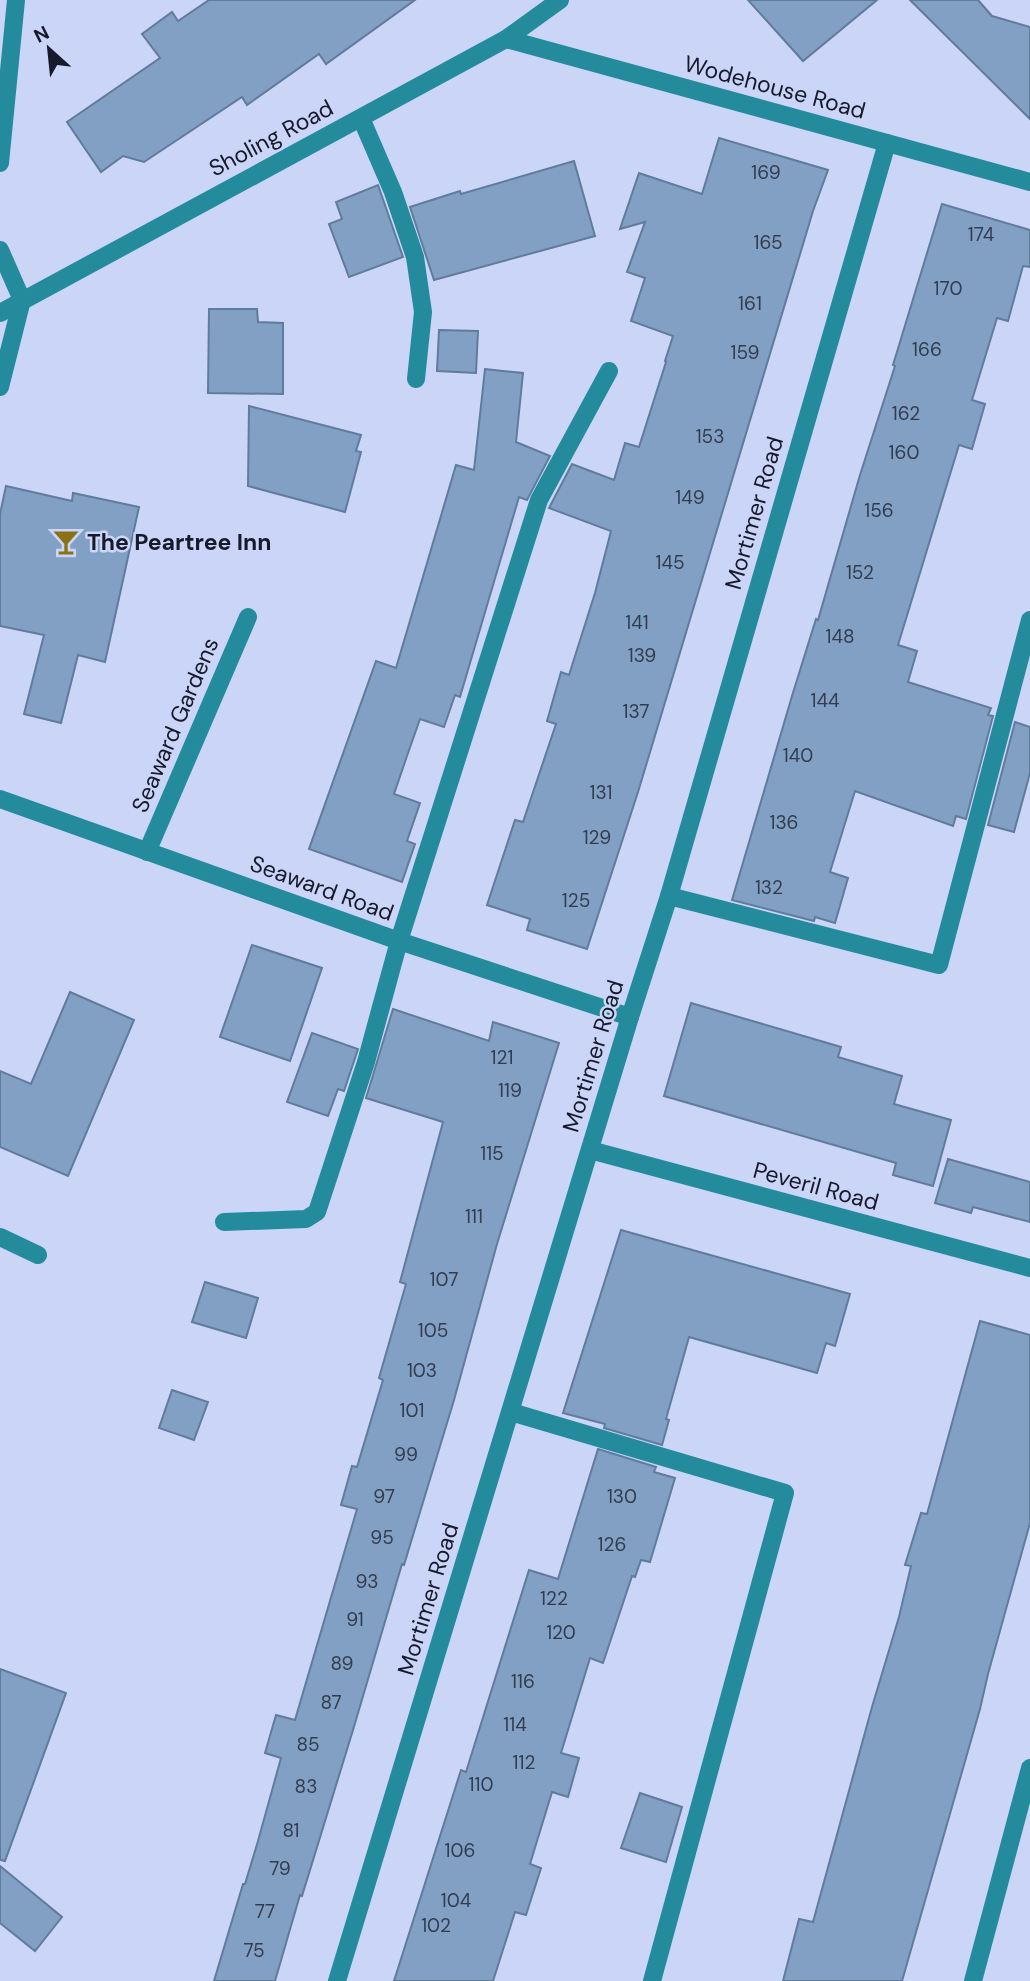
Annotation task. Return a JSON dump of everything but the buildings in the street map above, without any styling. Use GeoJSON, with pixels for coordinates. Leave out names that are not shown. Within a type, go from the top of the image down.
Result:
{"type":"FeatureCollection","features":[{"type":"Feature","properties":{"kind":"street"},"geometry":{"type":"LineString","coordinates":[[0,163],[16,0]]}},
{"type":"Feature","properties":{"kind":"street","name":"Sholing Road"},"geometry":{"type":"LineString","coordinates":[[0,313],[506,39],[560,0]]}},
{"type":"Feature","properties":{"kind":"street","name":"Wodehouse Road"},"geometry":{"type":"LineString","coordinates":[[506,39],[1030,181]]}},
{"type":"Feature","properties":{"kind":"street"},"geometry":{"type":"LineString","coordinates":[[360,118],[393,192],[415,257],[423,312],[416,379]]}},
{"type":"Feature","properties":{"kind":"street","name":"Mortimer Road"},"geometry":{"type":"LineString","coordinates":[[337,1981],[669,896],[887,143]]}},
{"type":"Feature","properties":{"kind":"street"},"geometry":{"type":"LineString","coordinates":[[0,250],[22,300],[0,387]]}},
{"type":"Feature","properties":{"kind":"street"},"geometry":{"type":"LineString","coordinates":[[224,1222],[306,1219],[317,1212],[366,1062],[398,941],[539,500],[609,371]]}},
{"type":"Feature","properties":{"kind":"street","name":"Seaward Gardens"},"geometry":{"type":"LineString","coordinates":[[147,852],[248,617]]}},
{"type":"Feature","properties":{"kind":"street"},"geometry":{"type":"LineString","coordinates":[[669,896],[939,965],[1030,620]]}},
{"type":"Feature","properties":{"kind":"street","name":"Seaward Road"},"geometry":{"type":"LineString","coordinates":[[0,799],[398,941],[630,1017]]}},
{"type":"Feature","properties":{"kind":"street","name":"Peveril Road"},"geometry":{"type":"LineString","coordinates":[[590,1150],[1030,1268]]}},
{"type":"Feature","properties":{"kind":"street"},"geometry":{"type":"LineString","coordinates":[[0,1237],[38,1255]]}},
{"type":"Feature","properties":{"kind":"street"},"geometry":{"type":"LineString","coordinates":[[510,1412],[785,1493],[652,1981]]}},
{"type":"Feature","properties":{"kind":"street"},"geometry":{"type":"LineString","coordinates":[[973,1981],[1030,1768]]}},
{"type":"Feature","properties":{"kind":"place","name":"The Peartree Inn"},"geometry":{"type":"Point","coordinates":[66,542]}}]}
